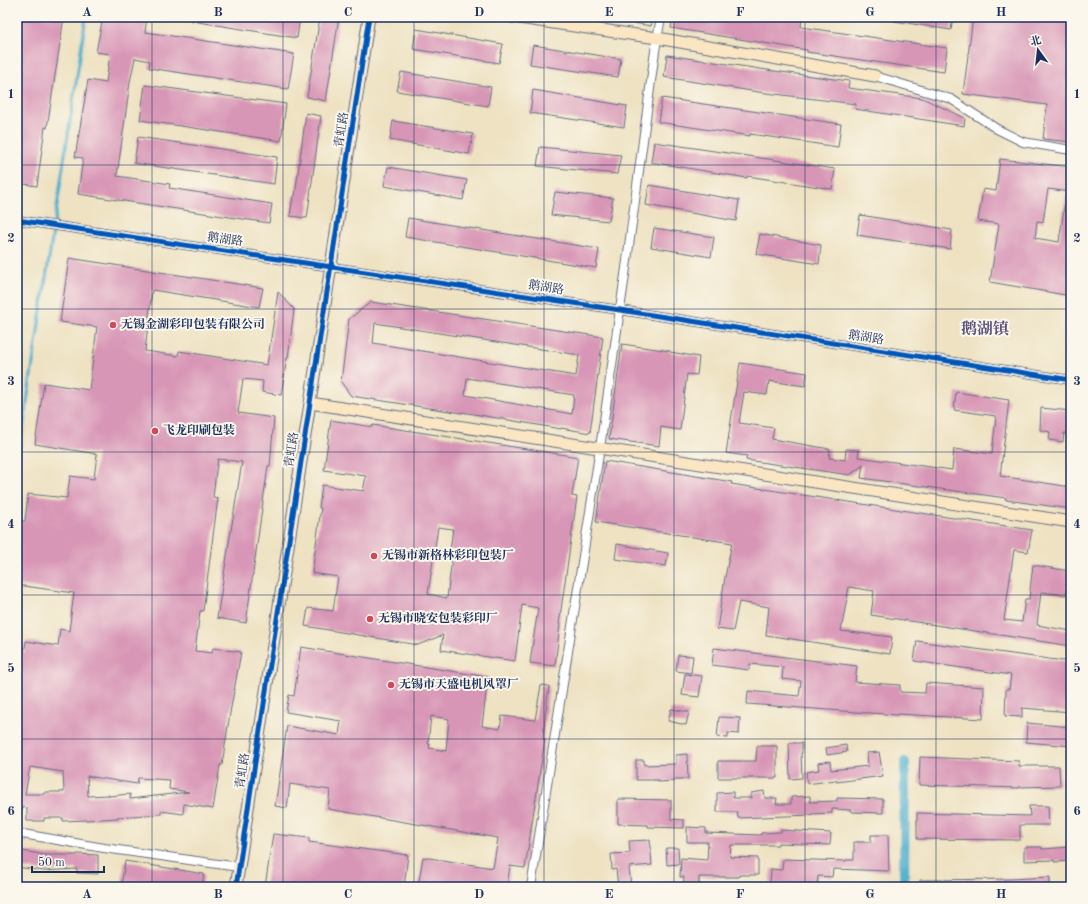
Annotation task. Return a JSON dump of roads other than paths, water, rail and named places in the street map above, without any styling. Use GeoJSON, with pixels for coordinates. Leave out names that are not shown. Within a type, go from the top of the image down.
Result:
{"type":"FeatureCollection","features":[{"type":"Feature","properties":{"kind":"street","name":"青虹路"},"geometry":{"type":"LineString","coordinates":[[236,887],[370,17]]}},
{"type":"Feature","properties":{"kind":"street"},"geometry":{"type":"LineString","coordinates":[[512,17],[657,38],[875,76],[951,99],[997,129],[1023,142],[1071,150]]}},
{"type":"Feature","properties":{"kind":"street"},"geometry":{"type":"LineString","coordinates":[[531,887],[600,448],[661,17]]}},
{"type":"Feature","properties":{"kind":"street","name":"鹅湖路"},"geometry":{"type":"LineString","coordinates":[[17,220],[331,266],[1071,380]]}},
{"type":"Feature","properties":{"kind":"street"},"geometry":{"type":"LineString","coordinates":[[310,403],[1071,522]]}},
{"type":"Feature","properties":{"kind":"street"},"geometry":{"type":"LineString","coordinates":[[17,833],[104,848],[239,867]]}},
{"type":"Feature","properties":{"kind":"waterway"},"geometry":{"type":"LineString","coordinates":[[17,467],[86,17]]}},
{"type":"Feature","properties":{"kind":"waterway"},"geometry":{"type":"LineString","coordinates":[[904,887],[905,762]]}},
{"type":"Feature","properties":{"kind":"place","name":"无锡金湖彩印包装有限公司"},"geometry":{"type":"Point","coordinates":[113,325]}},
{"type":"Feature","properties":{"kind":"place","name":"飞龙印刷包装"},"geometry":{"type":"Point","coordinates":[155,431]}},
{"type":"Feature","properties":{"kind":"place","name":"无锡市新格林彩印包装厂"},"geometry":{"type":"Point","coordinates":[374,556]}},
{"type":"Feature","properties":{"kind":"place","name":"无锡市晓安包装彩印厂"},"geometry":{"type":"Point","coordinates":[370,619]}},
{"type":"Feature","properties":{"kind":"place","name":"无锡市天盛电机风罩厂"},"geometry":{"type":"Point","coordinates":[391,685]}},
{"type":"Feature","properties":{"kind":"district","name":"鹅湖镇"},"geometry":{"type":"Point","coordinates":[985,330]}}]}
